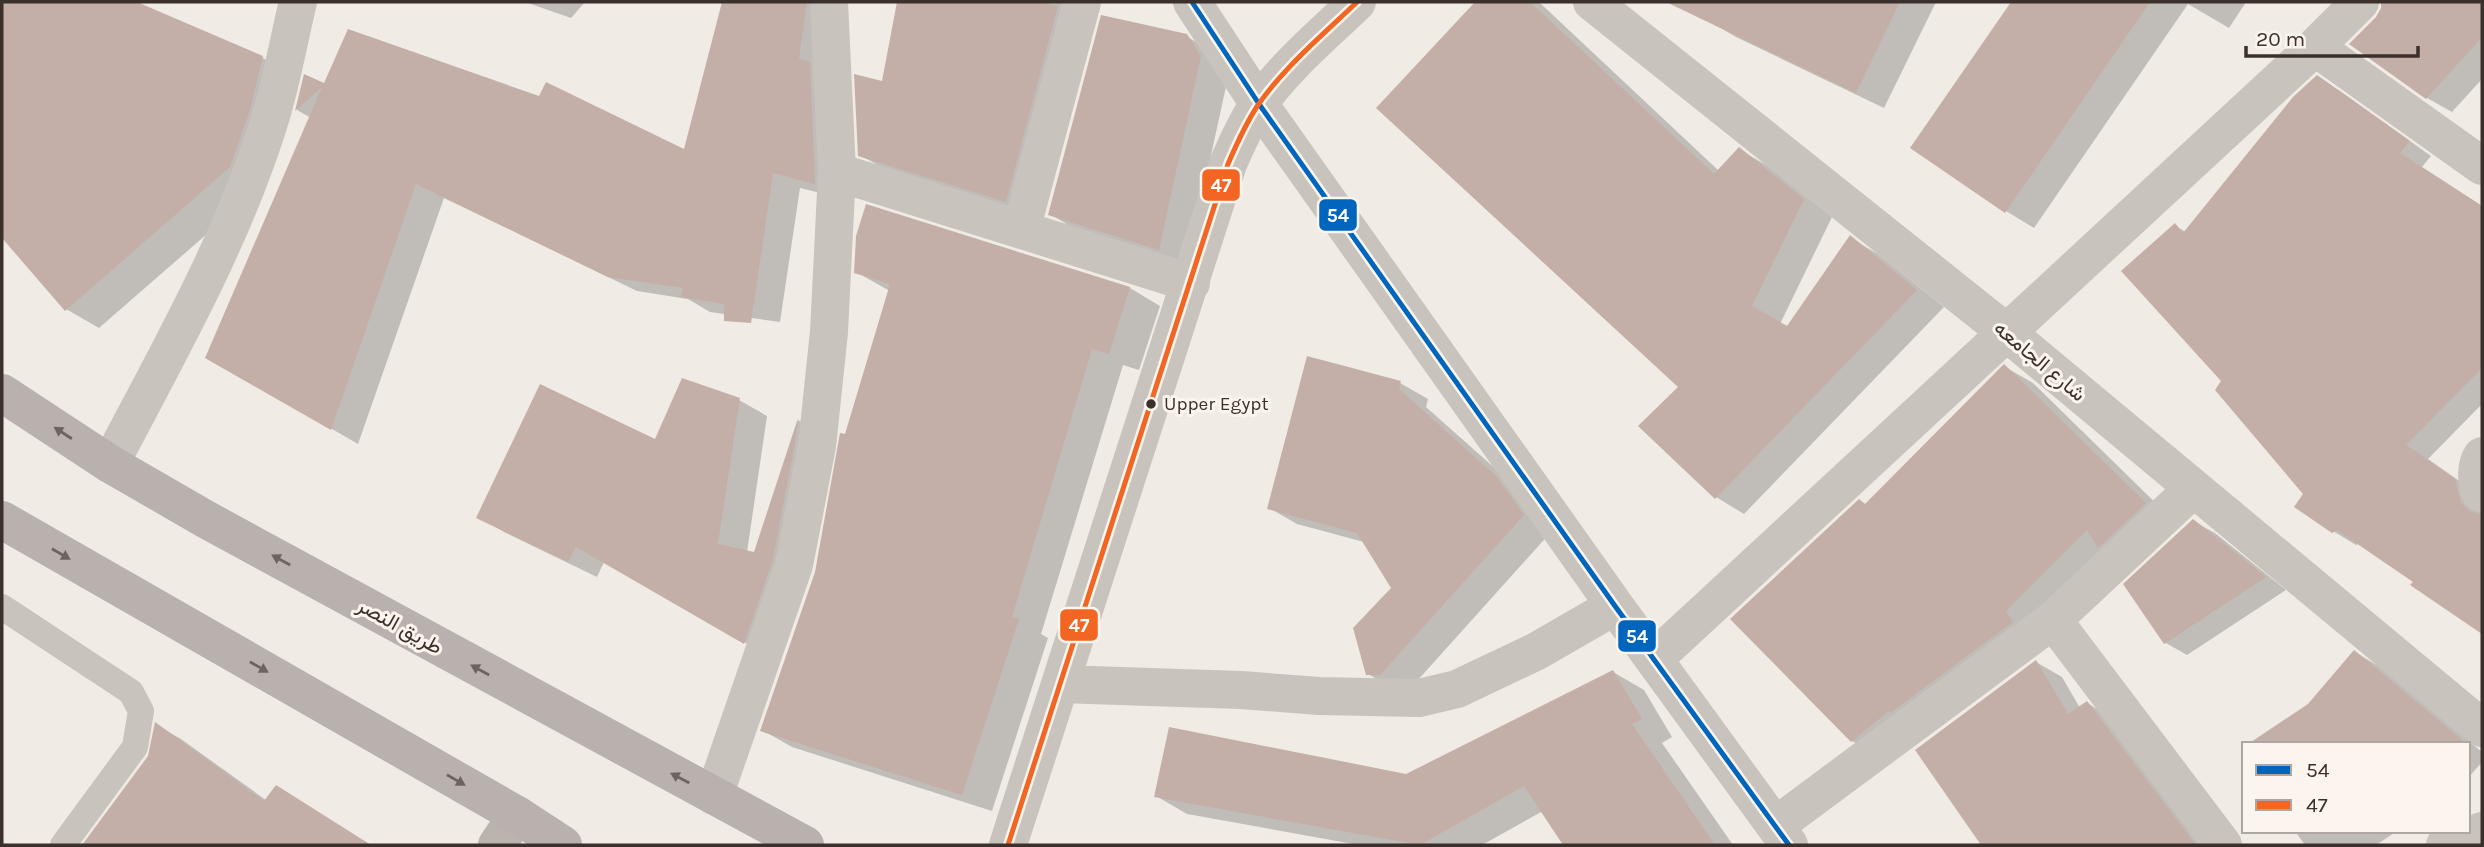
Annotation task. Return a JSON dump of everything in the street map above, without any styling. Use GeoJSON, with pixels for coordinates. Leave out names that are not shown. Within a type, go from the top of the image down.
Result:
{"type":"FeatureCollection","features":[{"type":"Feature","properties":{"kind":"main road","name":"طريق النصر"},"geometry":{"type":"LineString","coordinates":[[2,393],[110,464],[219,526],[805,845]]}},
{"type":"Feature","properties":{"kind":"main road"},"geometry":{"type":"LineString","coordinates":[[2,520],[507,830],[563,845]]}},
{"type":"Feature","properties":{"kind":"street"},"geometry":{"type":"LineString","coordinates":[[110,464],[196,300],[245,188],[271,115],[298,2]]}},
{"type":"Feature","properties":{"kind":"street"},"geometry":{"type":"LineString","coordinates":[[714,796],[794,565],[818,433],[829,332],[837,172],[829,2]]}},
{"type":"Feature","properties":{"kind":"street"},"geometry":{"type":"LineString","coordinates":[[1021,230],[1082,2]]}},
{"type":"Feature","properties":{"kind":"street"},"geometry":{"type":"LineString","coordinates":[[1192,2],[1259,104],[1615,606],[1782,836],[2053,620],[2193,489]]}},
{"type":"Feature","properties":{"kind":"street"},"geometry":{"type":"LineString","coordinates":[[1008,845],[1228,164],[1242,132],[1259,104],[1284,73],[1357,2]]}},
{"type":"Feature","properties":{"kind":"street","name":"شارع الجامعه"},"geometry":{"type":"LineString","coordinates":[[1592,2],[2006,332],[2482,728]]}},
{"type":"Feature","properties":{"kind":"street"},"geometry":{"type":"LineString","coordinates":[[1654,659],[2315,47],[2360,2]]}},
{"type":"Feature","properties":{"kind":"street"},"geometry":{"type":"LineString","coordinates":[[2315,47],[2482,166]]}},
{"type":"Feature","properties":{"kind":"street"},"geometry":{"type":"LineString","coordinates":[[837,172],[1191,283]]}},
{"type":"Feature","properties":{"kind":"street"},"geometry":{"type":"LineString","coordinates":[[2482,456],[2478,462],[2477,476],[2479,491],[2482,493]]}},
{"type":"Feature","properties":{"kind":"street"},"geometry":{"type":"LineString","coordinates":[[1060,684],[1419,698],[1457,689],[1537,651],[1615,606]]}},
{"type":"Feature","properties":{"kind":"street"},"geometry":{"type":"LineString","coordinates":[[2053,620],[2223,845]]}},
{"type":"Feature","properties":{"kind":"street"},"geometry":{"type":"LineString","coordinates":[[2445,845],[2482,831]]}},
{"type":"Feature","properties":{"kind":"lane"},"geometry":{"type":"LineString","coordinates":[[2,607],[131,692],[141,711],[135,747],[63,845]]}},
{"type":"Feature","properties":{"kind":"building"},"geometry":{"type":"Polygon","coordinates":[[[2,2],[137,2],[263,56],[250,110],[230,167],[65,311],[2,238],[2,2]]]}},
{"type":"Feature","properties":{"kind":"building"},"geometry":{"type":"Polygon","coordinates":[[[722,2],[807,2],[799,59],[810,62],[815,184],[773,173],[751,323],[724,321],[724,304],[681,297],[683,288],[608,277],[416,184],[331,430],[205,358],[322,87],[295,111],[304,74],[324,83],[348,29],[539,96],[546,82],[684,149],[722,2]]]}},
{"type":"Feature","properties":{"kind":"building"},"geometry":{"type":"Polygon","coordinates":[[[897,2],[1042,2],[1058,6],[1006,202],[858,156],[854,74],[882,81],[897,2]]]}},
{"type":"Feature","properties":{"kind":"building"},"geometry":{"type":"Polygon","coordinates":[[[1475,2],[1530,2],[1714,174],[1739,147],[1804,199],[1752,306],[1787,326],[1850,235],[1917,290],[1715,499],[1638,426],[1678,387],[1376,108],[1475,2]]]}},
{"type":"Feature","properties":{"kind":"building"},"geometry":{"type":"Polygon","coordinates":[[[1666,2],[1900,2],[1856,93],[1666,2]]]}},
{"type":"Feature","properties":{"kind":"building"},"geometry":{"type":"Polygon","coordinates":[[[2011,2],[2150,2],[2005,213],[1910,148],[2011,2]]]}},
{"type":"Feature","properties":{"kind":"building"},"geometry":{"type":"Polygon","coordinates":[[[2381,2],[2482,2],[2482,37],[2426,99],[2349,44],[2376,17],[2381,2]]]}},
{"type":"Feature","properties":{"kind":"building"},"geometry":{"type":"Polygon","coordinates":[[[1101,15],[1187,34],[1201,56],[1159,250],[1048,215],[1101,15]]]}},
{"type":"Feature","properties":{"kind":"building"},"geometry":{"type":"Polygon","coordinates":[[[2317,75],[2410,141],[2400,153],[2482,206],[2482,368],[2406,445],[2455,479],[2461,503],[2470,511],[2482,515],[2482,634],[2410,585],[2413,582],[2337,530],[2332,533],[2294,507],[2303,494],[2215,390],[2221,381],[2121,271],[2175,223],[2183,233],[2293,97],[2317,75]]]}},
{"type":"Feature","properties":{"kind":"building"},"geometry":{"type":"Polygon","coordinates":[[[866,204],[1130,287],[1109,354],[1092,349],[1012,617],[1019,619],[962,795],[760,731],[815,572],[840,433],[845,434],[890,284],[854,273],[856,236],[866,204]]]}},
{"type":"Feature","properties":{"kind":"building"},"geometry":{"type":"Polygon","coordinates":[[[1307,356],[1401,381],[1399,389],[1497,477],[1524,515],[1380,675],[1366,675],[1353,628],[1391,588],[1357,533],[1267,509],[1307,356]]]}},
{"type":"Feature","properties":{"kind":"building"},"geometry":{"type":"Polygon","coordinates":[[[2004,364],[2146,503],[2098,548],[2087,530],[2006,611],[2013,622],[1890,713],[1889,711],[1851,742],[1730,619],[1859,499],[1865,504],[2004,364]]]}},
{"type":"Feature","properties":{"kind":"building"},"geometry":{"type":"Polygon","coordinates":[[[682,378],[740,398],[718,544],[754,552],[798,418],[773,559],[744,644],[576,547],[568,562],[476,518],[540,384],[655,439],[682,378]]]}},
{"type":"Feature","properties":{"kind":"building"},"geometry":{"type":"Polygon","coordinates":[[[2193,519],[2266,577],[2164,644],[2123,584],[2193,519]]]}},
{"type":"Feature","properties":{"kind":"building"},"geometry":{"type":"Polygon","coordinates":[[[2354,650],[2465,742],[2251,742],[2308,704],[2354,650]]]}},
{"type":"Feature","properties":{"kind":"building"},"geometry":{"type":"Polygon","coordinates":[[[2036,660],[2068,714],[2087,701],[2196,845],[1981,845],[1915,750],[2036,660]]]}},
{"type":"Feature","properties":{"kind":"building"},"geometry":{"type":"Polygon","coordinates":[[[1613,670],[1642,719],[1632,724],[1715,845],[1563,845],[1524,786],[1420,845],[1154,797],[1169,727],[1406,774],[1613,670]]]}},
{"type":"Feature","properties":{"kind":"building"},"geometry":{"type":"Polygon","coordinates":[[[155,722],[264,801],[276,785],[371,845],[82,845],[148,756],[155,722]]]}},
{"type":"Feature","properties":{"kind":"transit line","name":"54"},"geometry":{"type":"LineString","coordinates":[[1192,2],[1259,104],[1615,606],[1789,845]]}},
{"type":"Feature","properties":{"kind":"transit line","name":"47"},"geometry":{"type":"LineString","coordinates":[[1008,845],[1228,164],[1258,105],[1280,77],[1357,2]]}},
{"type":"Feature","properties":{"kind":"place","name":"Upper Egypt"},"geometry":{"type":"Point","coordinates":[1151,404]}}]}
